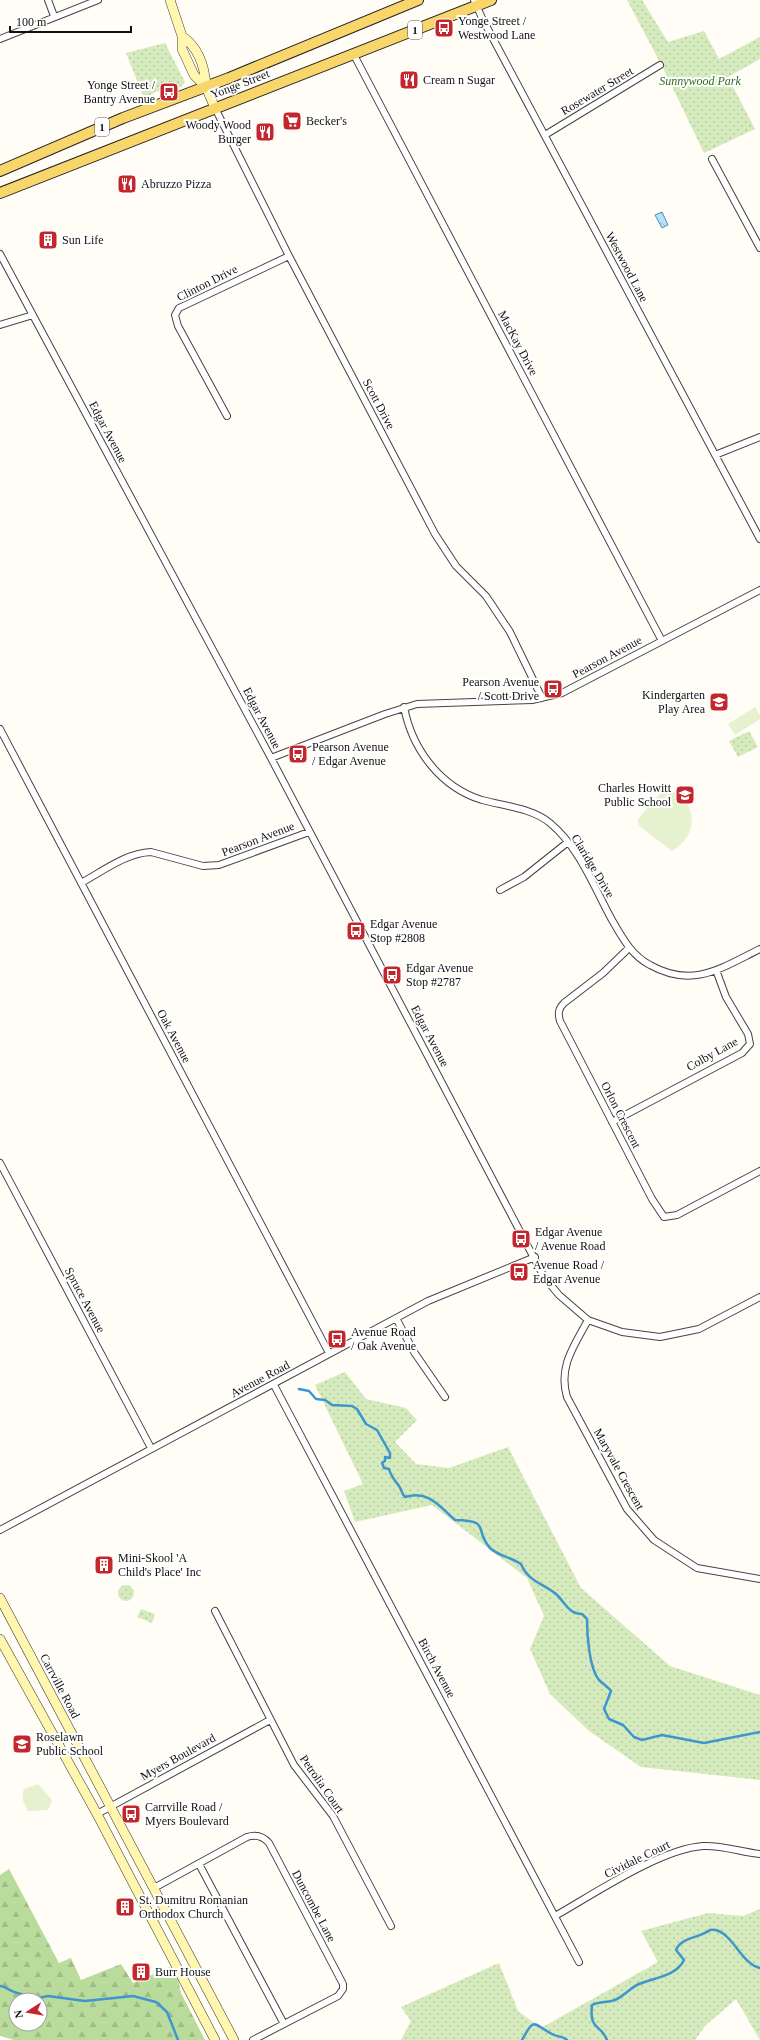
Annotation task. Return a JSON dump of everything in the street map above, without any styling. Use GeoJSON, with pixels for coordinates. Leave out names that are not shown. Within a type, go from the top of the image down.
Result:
{"type":"FeatureCollection","features":[{"type":"Feature","properties":{"kind":"main road"},"geometry":{"type":"LineString","coordinates":[[170,0],[182,36],[192,43],[205,70],[206,87],[215,108]]}},
{"type":"Feature","properties":{"kind":"main road","name":"Yonge Street"},"geometry":{"type":"LineString","coordinates":[[0,171],[123,118],[206,87],[418,0]]}},
{"type":"Feature","properties":{"kind":"main road","name":"Yonge Street"},"geometry":{"type":"LineString","coordinates":[[0,194],[215,108],[354,55],[476,2],[491,0]]}},
{"type":"Feature","properties":{"kind":"main road","name":"Carrville Road"},"geometry":{"type":"LineString","coordinates":[[0,1598],[234,2040]]}},
{"type":"Feature","properties":{"kind":"main road"},"geometry":{"type":"LineString","coordinates":[[0,1639],[97,1814],[215,2040]]}},
{"type":"Feature","properties":{"kind":"main road"},"geometry":{"type":"LineString","coordinates":[[28,1690],[43,1681]]}},
{"type":"Feature","properties":{"kind":"main road"},"geometry":{"type":"LineString","coordinates":[[160,1935],[174,1927]]}},
{"type":"Feature","properties":{"kind":"street"},"geometry":{"type":"LineString","coordinates":[[48,0],[54,16]]}},
{"type":"Feature","properties":{"kind":"street"},"geometry":{"type":"LineString","coordinates":[[0,39],[54,16],[98,0]]}},
{"type":"Feature","properties":{"kind":"street","name":"Westwood Lane"},"geometry":{"type":"LineString","coordinates":[[476,2],[760,539]]}},
{"type":"Feature","properties":{"kind":"street","name":"MacKay Drive"},"geometry":{"type":"LineString","coordinates":[[354,55],[662,641]]}},
{"type":"Feature","properties":{"kind":"street","name":"Rosewater Street"},"geometry":{"type":"LineString","coordinates":[[545,135],[660,65]]}},
{"type":"Feature","properties":{"kind":"street","name":"Scott Drive"},"geometry":{"type":"LineString","coordinates":[[215,108],[289,256],[435,534],[456,566],[486,596],[510,632],[542,698]]}},
{"type":"Feature","properties":{"kind":"street"},"geometry":{"type":"LineString","coordinates":[[712,159],[760,248]]}},
{"type":"Feature","properties":{"kind":"street","name":"Edgar Avenue"},"geometry":{"type":"LineString","coordinates":[[0,254],[271,758],[536,1257],[544,1277],[559,1296],[588,1320]]}},
{"type":"Feature","properties":{"kind":"street","name":"Clinton Drive"},"geometry":{"type":"LineString","coordinates":[[227,416],[178,326],[175,315],[179,308],[289,256]]}},
{"type":"Feature","properties":{"kind":"street"},"geometry":{"type":"LineString","coordinates":[[0,325],[33,315]]}},
{"type":"Feature","properties":{"kind":"street"},"geometry":{"type":"LineString","coordinates":[[715,455],[760,437]]}},
{"type":"Feature","properties":{"kind":"street","name":"Pearson Avenue"},"geometry":{"type":"LineString","coordinates":[[271,758],[417,704],[532,700],[562,693],[760,590]]}},
{"type":"Feature","properties":{"kind":"street","name":"Claridge Drive"},"geometry":{"type":"LineString","coordinates":[[404,708],[412,734],[423,756],[443,779],[468,794],[482,800],[511,805],[550,822],[568,842],[629,948],[638,958],[650,966],[667,972],[689,976],[706,975],[760,949]]}},
{"type":"Feature","properties":{"kind":"street","name":"Oak Avenue"},"geometry":{"type":"LineString","coordinates":[[0,729],[329,1353]]}},
{"type":"Feature","properties":{"kind":"street","name":"Pearson Avenue"},"geometry":{"type":"LineString","coordinates":[[81,883],[128,857],[144,853],[151,852],[203,866],[219,865],[309,832]]}},
{"type":"Feature","properties":{"kind":"street"},"geometry":{"type":"LineString","coordinates":[[500,890],[524,876],[568,842]]}},
{"type":"Feature","properties":{"kind":"street","name":"Orlon Crescent"},"geometry":{"type":"LineString","coordinates":[[629,948],[603,973],[564,1003],[560,1008],[558,1015],[652,1199],[664,1217],[683,1213],[760,1171]]}},
{"type":"Feature","properties":{"kind":"street","name":"Colby Lane"},"geometry":{"type":"LineString","coordinates":[[612,1122],[742,1053],[750,1044],[748,1034],[726,996],[716,970]]}},
{"type":"Feature","properties":{"kind":"street","name":"Spruce Avenue"},"geometry":{"type":"LineString","coordinates":[[0,1163],[152,1448]]}},
{"type":"Feature","properties":{"kind":"street","name":"Avenue Road"},"geometry":{"type":"LineString","coordinates":[[0,1530],[428,1301],[536,1257]]}},
{"type":"Feature","properties":{"kind":"street"},"geometry":{"type":"LineString","coordinates":[[588,1320],[622,1332],[660,1337],[699,1329],[760,1297]]}},
{"type":"Feature","properties":{"kind":"street"},"geometry":{"type":"LineString","coordinates":[[396,1318],[414,1352],[445,1397]]}},
{"type":"Feature","properties":{"kind":"street","name":"Maryvale Crescent"},"geometry":{"type":"LineString","coordinates":[[588,1320],[567,1361],[563,1383],[567,1397],[627,1509],[654,1540],[697,1568],[760,1579]]}},
{"type":"Feature","properties":{"kind":"street","name":"Birch Avenue"},"geometry":{"type":"LineString","coordinates":[[274,1384],[579,1962]]}},
{"type":"Feature","properties":{"kind":"street","name":"Petrolia Court"},"geometry":{"type":"LineString","coordinates":[[215,1611],[270,1720],[298,1771],[333,1816],[391,1926]]}},
{"type":"Feature","properties":{"kind":"street","name":"Myers Boulevard"},"geometry":{"type":"LineString","coordinates":[[97,1814],[270,1720]]}},
{"type":"Feature","properties":{"kind":"street","name":"Duncombe Lane"},"geometry":{"type":"LineString","coordinates":[[154,1888],[252,1836],[265,1838],[269,1843],[343,1984],[343,1989],[338,1996],[254,2040]]}},
{"type":"Feature","properties":{"kind":"street","name":"Cividale Court"},"geometry":{"type":"LineString","coordinates":[[555,1916],[640,1868],[677,1851],[703,1846],[738,1849],[760,1854]]}},
{"type":"Feature","properties":{"kind":"street"},"geometry":{"type":"LineString","coordinates":[[200,1864],[284,2024]]}},
{"type":"Feature","properties":{"kind":"green space","name":"Sunnywood Park"},"geometry":{"type":"Polygon","coordinates":[[[627,0],[642,0],[668,42],[704,31],[719,59],[760,37],[760,59],[728,77],[755,129],[704,153],[664,70],[627,0]]]}},
{"type":"Feature","properties":{"kind":"green space"},"geometry":{"type":"Polygon","coordinates":[[[165,43],[185,82],[181,87],[162,89],[144,98],[126,53],[165,43]]]}},
{"type":"Feature","properties":{"kind":"green space"},"geometry":{"type":"Polygon","coordinates":[[[755,707],[760,715],[760,719],[735,735],[728,724],[755,707]]]}},
{"type":"Feature","properties":{"kind":"green space"},"geometry":{"type":"Polygon","coordinates":[[[749,731],[758,747],[738,757],[729,741],[749,731]]]}},
{"type":"Feature","properties":{"kind":"green space"},"geometry":{"type":"Polygon","coordinates":[[[664,789],[675,793],[684,799],[692,816],[688,835],[681,844],[672,851],[639,826],[638,819],[664,789]]]}},
{"type":"Feature","properties":{"kind":"green space"},"geometry":{"type":"Polygon","coordinates":[[[345,1372],[366,1399],[406,1408],[417,1420],[395,1442],[416,1464],[449,1468],[508,1447],[581,1588],[670,1666],[760,1695],[760,1780],[641,1767],[589,1731],[550,1694],[530,1649],[544,1616],[527,1578],[432,1505],[355,1522],[344,1491],[363,1484],[315,1385],[345,1372]]]}},
{"type":"Feature","properties":{"kind":"green space"},"geometry":{"type":"Polygon","coordinates":[[[123,1585],[129,1585],[134,1590],[132,1599],[129,1601],[123,1601],[118,1596],[118,1590],[123,1585]]]}},
{"type":"Feature","properties":{"kind":"green space"},"geometry":{"type":"Polygon","coordinates":[[[141,1609],[155,1614],[152,1623],[137,1617],[141,1609]]]}},
{"type":"Feature","properties":{"kind":"green space"},"geometry":{"type":"Polygon","coordinates":[[[38,1784],[52,1800],[48,1810],[28,1811],[23,1801],[23,1791],[26,1788],[38,1784]]]}},
{"type":"Feature","properties":{"kind":"green space"},"geometry":{"type":"Polygon","coordinates":[[[9,1869],[59,1963],[71,1958],[81,1980],[121,1964],[133,1983],[170,1967],[178,1980],[181,1993],[205,2040],[14,2040],[0,2036],[0,1875],[9,1869]]]}},
{"type":"Feature","properties":{"kind":"green space"},"geometry":{"type":"Polygon","coordinates":[[[760,1909],[760,2040],[736,1999],[705,2026],[695,2040],[401,2040],[411,2021],[401,2007],[499,1963],[518,2011],[541,2028],[658,1962],[641,1931],[708,1913],[743,1916],[760,1909]]]}},
{"type":"Feature","properties":{"kind":"water"},"geometry":{"type":"Polygon","coordinates":[[[662,212],[668,225],[662,228],[655,215],[662,212]]]}},
{"type":"Feature","properties":{"kind":"waterway"},"geometry":{"type":"LineString","coordinates":[[299,1389],[309,1391],[316,1399],[325,1400],[332,1405],[352,1406],[357,1409],[366,1424],[377,1430],[390,1453],[390,1458],[385,1457],[385,1461],[382,1463],[384,1468],[389,1469],[405,1497],[413,1495],[427,1498],[433,1501],[455,1520],[474,1522],[478,1524],[485,1541],[493,1551],[521,1564],[531,1578],[556,1594],[570,1610],[582,1614],[587,1619],[588,1642],[593,1668],[599,1680],[611,1691],[604,1709],[609,1719],[623,1725],[634,1737],[642,1740],[662,1735],[704,1743],[760,1732]]}},
{"type":"Feature","properties":{"kind":"waterway"},"geometry":{"type":"LineString","coordinates":[[607,2040],[605,2035],[596,2026],[592,2019],[592,2005],[615,2000],[639,1984],[664,1976],[676,1970],[684,1960],[676,1950],[678,1946],[686,1940],[706,1933],[710,1930],[717,1931],[724,1934],[747,1960],[760,1968]]}},
{"type":"Feature","properties":{"kind":"waterway"},"geometry":{"type":"LineString","coordinates":[[0,1986],[34,1999],[48,1996],[85,2001],[133,1996],[156,2002],[167,2012],[178,2040]]}},
{"type":"Feature","properties":{"kind":"waterway"},"geometry":{"type":"LineString","coordinates":[[522,2040],[532,2025],[535,2024],[554,2035],[567,2040]]}},
{"type":"Feature","properties":{"kind":"place","name":"Yonge Street / Westwood Lane"},"geometry":{"type":"Point","coordinates":[444,28]}},
{"type":"Feature","properties":{"kind":"place","name":"Cream n Sugar"},"geometry":{"type":"Point","coordinates":[409,80]}},
{"type":"Feature","properties":{"kind":"place","name":"Yonge Street / Bantry Avenue"},"geometry":{"type":"Point","coordinates":[169,92]}},
{"type":"Feature","properties":{"kind":"place","name":"Becker's"},"geometry":{"type":"Point","coordinates":[292,121]}},
{"type":"Feature","properties":{"kind":"place","name":"Woody Wood Burger"},"geometry":{"type":"Point","coordinates":[265,132]}},
{"type":"Feature","properties":{"kind":"place","name":"Abruzzo Pizza"},"geometry":{"type":"Point","coordinates":[127,184]}},
{"type":"Feature","properties":{"kind":"place","name":"Sun Life"},"geometry":{"type":"Point","coordinates":[48,240]}},
{"type":"Feature","properties":{"kind":"place","name":"Pearson Avenue / Scott Drive"},"geometry":{"type":"Point","coordinates":[553,689]}},
{"type":"Feature","properties":{"kind":"place","name":"Kindergarten Play Area"},"geometry":{"type":"Point","coordinates":[719,702]}},
{"type":"Feature","properties":{"kind":"place","name":"Pearson Avenue / Edgar Avenue"},"geometry":{"type":"Point","coordinates":[298,754]}},
{"type":"Feature","properties":{"kind":"place","name":"Charles Howitt Public School"},"geometry":{"type":"Point","coordinates":[685,795]}},
{"type":"Feature","properties":{"kind":"place","name":"Edgar Avenue Stop #2808"},"geometry":{"type":"Point","coordinates":[356,931]}},
{"type":"Feature","properties":{"kind":"place","name":"Edgar Avenue Stop #2787"},"geometry":{"type":"Point","coordinates":[392,975]}},
{"type":"Feature","properties":{"kind":"place","name":"Edgar Avenue / Avenue Road"},"geometry":{"type":"Point","coordinates":[521,1239]}},
{"type":"Feature","properties":{"kind":"place","name":"Avenue Road / Edgar Avenue"},"geometry":{"type":"Point","coordinates":[519,1272]}},
{"type":"Feature","properties":{"kind":"place","name":"Avenue Road / Oak Avenue"},"geometry":{"type":"Point","coordinates":[337,1339]}},
{"type":"Feature","properties":{"kind":"place","name":"Mini-Skool 'A Child's Place' Inc"},"geometry":{"type":"Point","coordinates":[104,1565]}},
{"type":"Feature","properties":{"kind":"place","name":"Roselawn Public School"},"geometry":{"type":"Point","coordinates":[22,1744]}},
{"type":"Feature","properties":{"kind":"place","name":"Carrville Road / Myers Boulevard"},"geometry":{"type":"Point","coordinates":[131,1814]}},
{"type":"Feature","properties":{"kind":"place","name":"St. Dumitru Romanian Orthodox Church"},"geometry":{"type":"Point","coordinates":[125,1907]}},
{"type":"Feature","properties":{"kind":"place","name":"Burr House"},"geometry":{"type":"Point","coordinates":[141,1972]}}]}
